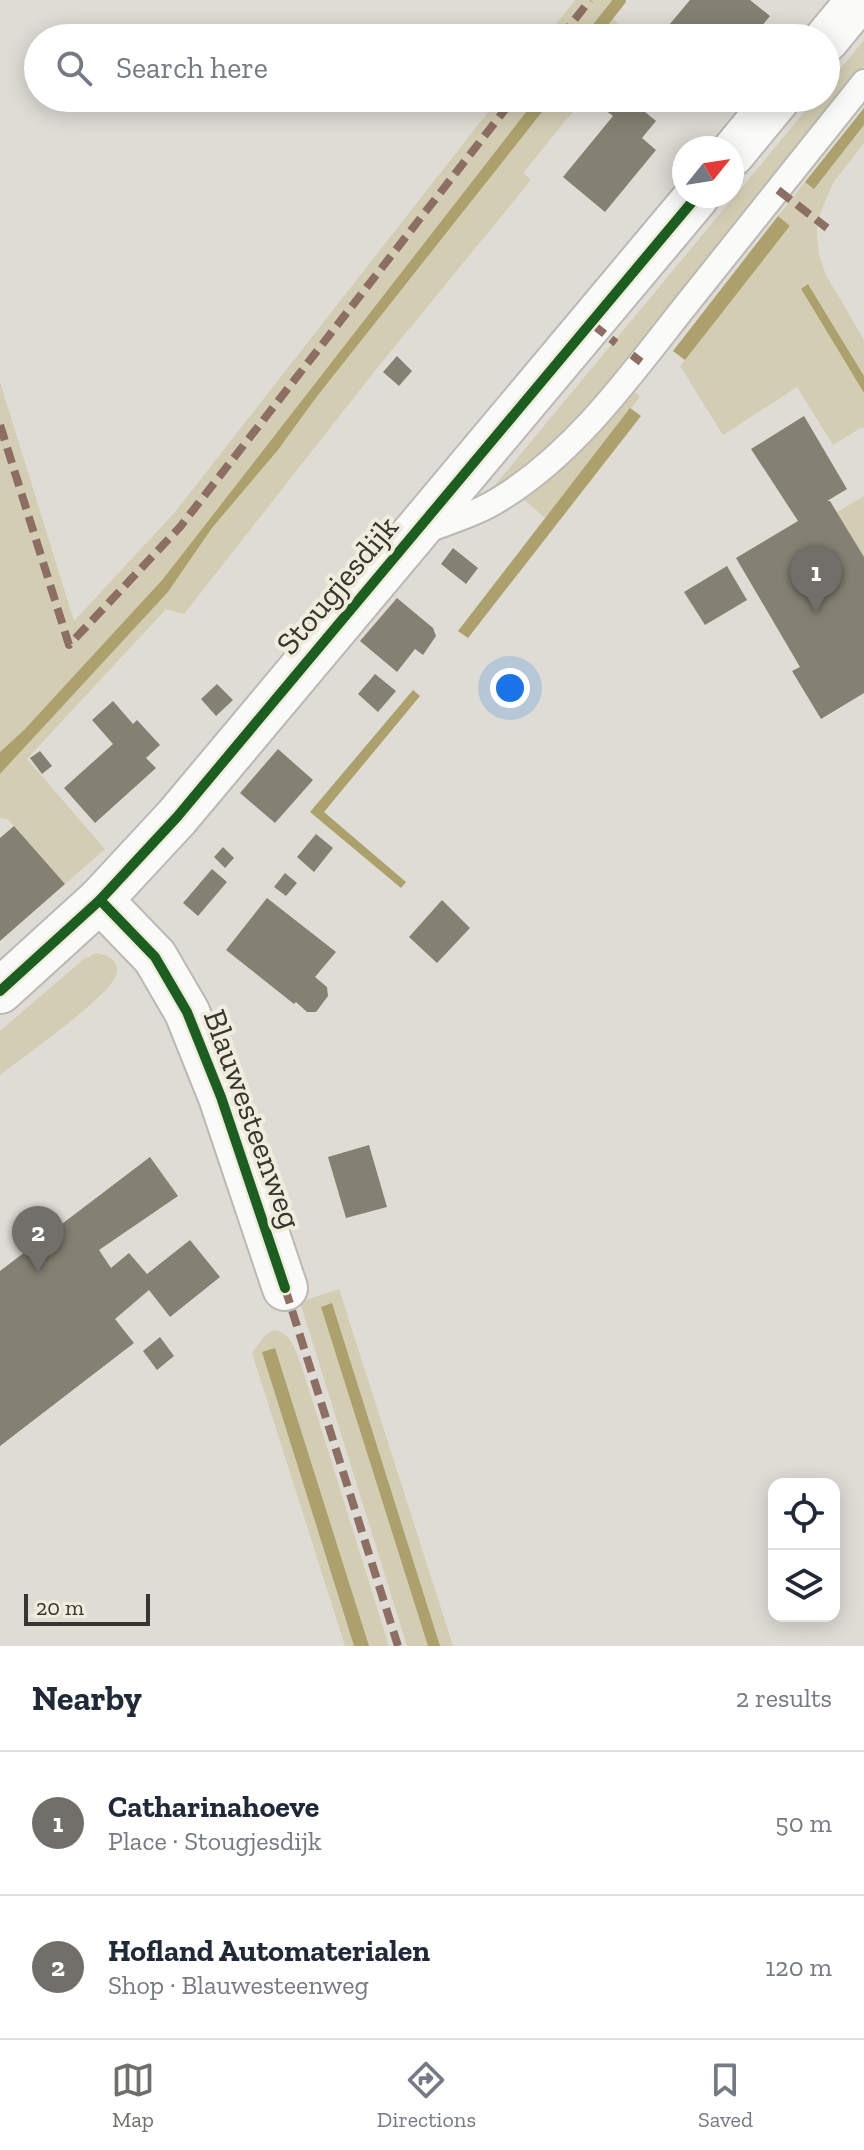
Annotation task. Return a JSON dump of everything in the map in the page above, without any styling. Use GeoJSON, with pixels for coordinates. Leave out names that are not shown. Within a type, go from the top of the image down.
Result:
{"type":"FeatureCollection","features":[{"type":"Feature","properties":{"kind":"street"},"geometry":{"type":"LineString","coordinates":[[839,24],[859,0]]}},
{"type":"Feature","properties":{"kind":"street"},"geometry":{"type":"LineString","coordinates":[[744,139],[766,112]]}},
{"type":"Feature","properties":{"kind":"street","name":"Stougjesdijk"},"geometry":{"type":"LineString","coordinates":[[0,991],[100,900],[177,817],[687,208]]}},
{"type":"Feature","properties":{"kind":"street","name":"Blauwesteenweg"},"geometry":{"type":"LineString","coordinates":[[100,900],[155,957],[187,1012],[215,1082],[285,1288]]}},
{"type":"Feature","properties":{"kind":"lane"},"geometry":{"type":"LineString","coordinates":[[412,535],[465,517],[502,498],[565,446],[617,391],[864,82]]}},
{"type":"Feature","properties":{"kind":"shaded area"},"geometry":{"type":"Polygon","coordinates":[[[575,0],[614,0],[605,12],[619,24],[556,24],[575,0]]]}},
{"type":"Feature","properties":{"kind":"shaded area"},"geometry":{"type":"Polygon","coordinates":[[[864,40],[864,66],[840,96],[840,69],[864,40]]]}},
{"type":"Feature","properties":{"kind":"shaded area"},"geometry":{"type":"Polygon","coordinates":[[[864,108],[864,125],[814,189],[805,182],[864,108]]]}},
{"type":"Feature","properties":{"kind":"shaded area"},"geometry":{"type":"Polygon","coordinates":[[[488,112],[526,112],[163,579],[0,752],[0,382],[74,621],[175,512],[488,112]]]}},
{"type":"Feature","properties":{"kind":"shaded area"},"geometry":{"type":"Polygon","coordinates":[[[526,112],[542,112],[278,450],[212,528],[168,592],[0,774],[0,752],[163,579],[526,112]]]}},
{"type":"Feature","properties":{"kind":"shaded area"},"geometry":{"type":"Polygon","coordinates":[[[542,112],[573,112],[523,173],[531,180],[374,372],[184,614],[166,609],[27,759],[105,849],[65,884],[14,826],[7,819],[0,818],[0,774],[168,592],[212,528],[278,450],[542,112]]]}},
{"type":"Feature","properties":{"kind":"shaded area"},"geometry":{"type":"Polygon","coordinates":[[[804,112],[827,112],[627,363],[573,424],[499,489],[495,485],[725,208],[744,208],[744,185],[804,112]]]}},
{"type":"Feature","properties":{"kind":"shaded area"},"geometry":{"type":"Polygon","coordinates":[[[864,125],[864,143],[833,183],[817,221],[817,237],[826,275],[864,340],[864,376],[809,285],[801,290],[864,393],[864,429],[862,427],[833,445],[797,387],[723,435],[680,366],[790,227],[778,216],[805,182],[814,188],[864,125]]]}},
{"type":"Feature","properties":{"kind":"shaded area"},"geometry":{"type":"Polygon","coordinates":[[[778,216],[790,226],[685,360],[673,351],[778,216]]]}},
{"type":"Feature","properties":{"kind":"shaded area"},"geometry":{"type":"Polygon","coordinates":[[[808,284],[864,376],[864,393],[801,289],[808,284]]]}},
{"type":"Feature","properties":{"kind":"shaded area"},"geometry":{"type":"Polygon","coordinates":[[[635,392],[640,397],[545,518],[522,498],[630,394],[635,392]]]}},
{"type":"Feature","properties":{"kind":"shaded area"},"geometry":{"type":"Polygon","coordinates":[[[630,408],[641,416],[468,638],[458,631],[630,408]]]}},
{"type":"Feature","properties":{"kind":"shaded area"},"geometry":{"type":"Polygon","coordinates":[[[864,496],[864,557],[837,512],[864,496]]]}},
{"type":"Feature","properties":{"kind":"shaded area"},"geometry":{"type":"Polygon","coordinates":[[[413,690],[420,696],[324,812],[406,882],[401,888],[310,812],[413,690]]]}},
{"type":"Feature","properties":{"kind":"shaded area"},"geometry":{"type":"Polygon","coordinates":[[[96,953],[110,958],[117,967],[108,987],[81,1013],[0,1075],[0,1031],[84,959],[96,953]]]}},
{"type":"Feature","properties":{"kind":"shaded area"},"geometry":{"type":"Polygon","coordinates":[[[339,1289],[453,1646],[407,1646],[300,1302],[339,1289]]]}},
{"type":"Feature","properties":{"kind":"shaded area"},"geometry":{"type":"Polygon","coordinates":[[[332,1303],[440,1646],[428,1646],[321,1307],[332,1303]]]}},
{"type":"Feature","properties":{"kind":"shaded area"},"geometry":{"type":"Polygon","coordinates":[[[274,1330],[285,1334],[301,1364],[389,1646],[345,1646],[252,1353],[265,1335],[274,1330]]]}},
{"type":"Feature","properties":{"kind":"shaded area"},"geometry":{"type":"Polygon","coordinates":[[[275,1348],[369,1646],[354,1646],[262,1352],[275,1348]]]}},
{"type":"Feature","properties":{"kind":"building"},"geometry":{"type":"Polygon","coordinates":[[[690,0],[750,0],[770,16],[763,24],[670,24],[690,0]]]}},
{"type":"Feature","properties":{"kind":"building"},"geometry":{"type":"Polygon","coordinates":[[[608,112],[645,112],[656,121],[642,138],[656,150],[605,212],[563,177],[613,116],[608,112]]]}},
{"type":"Feature","properties":{"kind":"building"},"geometry":{"type":"Polygon","coordinates":[[[397,356],[412,371],[399,386],[383,372],[397,356]]]}},
{"type":"Feature","properties":{"kind":"building"},"geometry":{"type":"Polygon","coordinates":[[[804,416],[847,489],[827,501],[830,501],[864,557],[864,693],[821,719],[792,671],[800,667],[736,558],[798,521],[751,449],[804,416]]]}},
{"type":"Feature","properties":{"kind":"building"},"geometry":{"type":"Polygon","coordinates":[[[453,548],[478,568],[466,584],[441,564],[453,548]]]}},
{"type":"Feature","properties":{"kind":"building"},"geometry":{"type":"Polygon","coordinates":[[[727,566],[747,600],[705,625],[684,592],[727,566]]]}},
{"type":"Feature","properties":{"kind":"building"},"geometry":{"type":"Polygon","coordinates":[[[397,598],[433,628],[436,636],[423,655],[415,649],[397,672],[360,641],[397,598]]]}},
{"type":"Feature","properties":{"kind":"building"},"geometry":{"type":"Polygon","coordinates":[[[375,674],[396,691],[378,712],[358,694],[375,674]]]}},
{"type":"Feature","properties":{"kind":"building"},"geometry":{"type":"Polygon","coordinates":[[[217,684],[233,700],[216,716],[201,699],[217,684]]]}},
{"type":"Feature","properties":{"kind":"building"},"geometry":{"type":"Polygon","coordinates":[[[113,701],[133,724],[137,720],[160,745],[146,758],[156,768],[95,823],[64,788],[113,744],[92,720],[113,701]]]}},
{"type":"Feature","properties":{"kind":"building"},"geometry":{"type":"Polygon","coordinates":[[[278,749],[313,780],[275,823],[240,793],[278,749]]]}},
{"type":"Feature","properties":{"kind":"building"},"geometry":{"type":"Polygon","coordinates":[[[40,751],[52,766],[42,774],[30,758],[40,751]]]}},
{"type":"Feature","properties":{"kind":"building"},"geometry":{"type":"Polygon","coordinates":[[[14,826],[65,884],[0,941],[0,838],[14,826]]]}},
{"type":"Feature","properties":{"kind":"building"},"geometry":{"type":"Polygon","coordinates":[[[316,834],[333,848],[314,872],[297,857],[316,834]]]}},
{"type":"Feature","properties":{"kind":"building"},"geometry":{"type":"Polygon","coordinates":[[[223,847],[234,858],[225,868],[214,857],[223,847]]]}},
{"type":"Feature","properties":{"kind":"building"},"geometry":{"type":"Polygon","coordinates":[[[212,869],[227,882],[198,916],[183,903],[212,869]]]}},
{"type":"Feature","properties":{"kind":"building"},"geometry":{"type":"Polygon","coordinates":[[[285,873],[297,883],[286,896],[274,887],[285,873]]]}},
{"type":"Feature","properties":{"kind":"building"},"geometry":{"type":"Polygon","coordinates":[[[267,898],[336,952],[315,977],[327,987],[328,996],[316,1012],[307,1012],[296,1002],[294,1004],[226,950],[267,898]]]}},
{"type":"Feature","properties":{"kind":"building"},"geometry":{"type":"Polygon","coordinates":[[[442,900],[470,928],[437,963],[409,937],[442,900]]]}},
{"type":"Feature","properties":{"kind":"building"},"geometry":{"type":"Polygon","coordinates":[[[369,1145],[387,1207],[346,1218],[328,1157],[369,1145]]]}},
{"type":"Feature","properties":{"kind":"building"},"geometry":{"type":"Polygon","coordinates":[[[150,1157],[178,1196],[99,1250],[111,1268],[129,1253],[147,1274],[190,1240],[220,1277],[170,1317],[149,1290],[115,1319],[134,1343],[0,1446],[0,1271],[150,1157]]]}},
{"type":"Feature","properties":{"kind":"building"},"geometry":{"type":"Polygon","coordinates":[[[160,1337],[174,1356],[157,1370],[143,1351],[160,1337]]]}},
{"type":"Feature","properties":{"kind":"waterway"},"geometry":{"type":"LineString","coordinates":[[601,24],[620,0]]}},
{"type":"Feature","properties":{"kind":"marked path"},"geometry":{"type":"LineString","coordinates":[[571,24],[590,0]]}},
{"type":"Feature","properties":{"kind":"marked path"},"geometry":{"type":"LineString","coordinates":[[0,425],[69,645],[180,527],[503,112]]}},
{"type":"Feature","properties":{"kind":"marked path"},"geometry":{"type":"LineString","coordinates":[[778,190],[827,228]]}},
{"type":"Feature","properties":{"kind":"marked path"},"geometry":{"type":"LineString","coordinates":[[592,324],[616,343]]}},
{"type":"Feature","properties":{"kind":"marked path"},"geometry":{"type":"LineString","coordinates":[[632,355],[641,362]]}},
{"type":"Feature","properties":{"kind":"marked path"},"geometry":{"type":"LineString","coordinates":[[285,1288],[398,1646]]}},
{"type":"Feature","properties":{"kind":"cycle path"},"geometry":{"type":"LineString","coordinates":[[0,991],[100,900],[177,817],[687,208]]}},
{"type":"Feature","properties":{"kind":"cycle path"},"geometry":{"type":"LineString","coordinates":[[100,900],[155,957],[187,1012],[221,1097],[285,1288]]}},
{"type":"Feature","properties":{"kind":"place","name":"Catharinahoeve"},"geometry":{"type":"Point","coordinates":[816,612]}},
{"type":"Feature","properties":{"kind":"place","name":"Hofland Automaterialen"},"geometry":{"type":"Point","coordinates":[38,1272]}}]}
